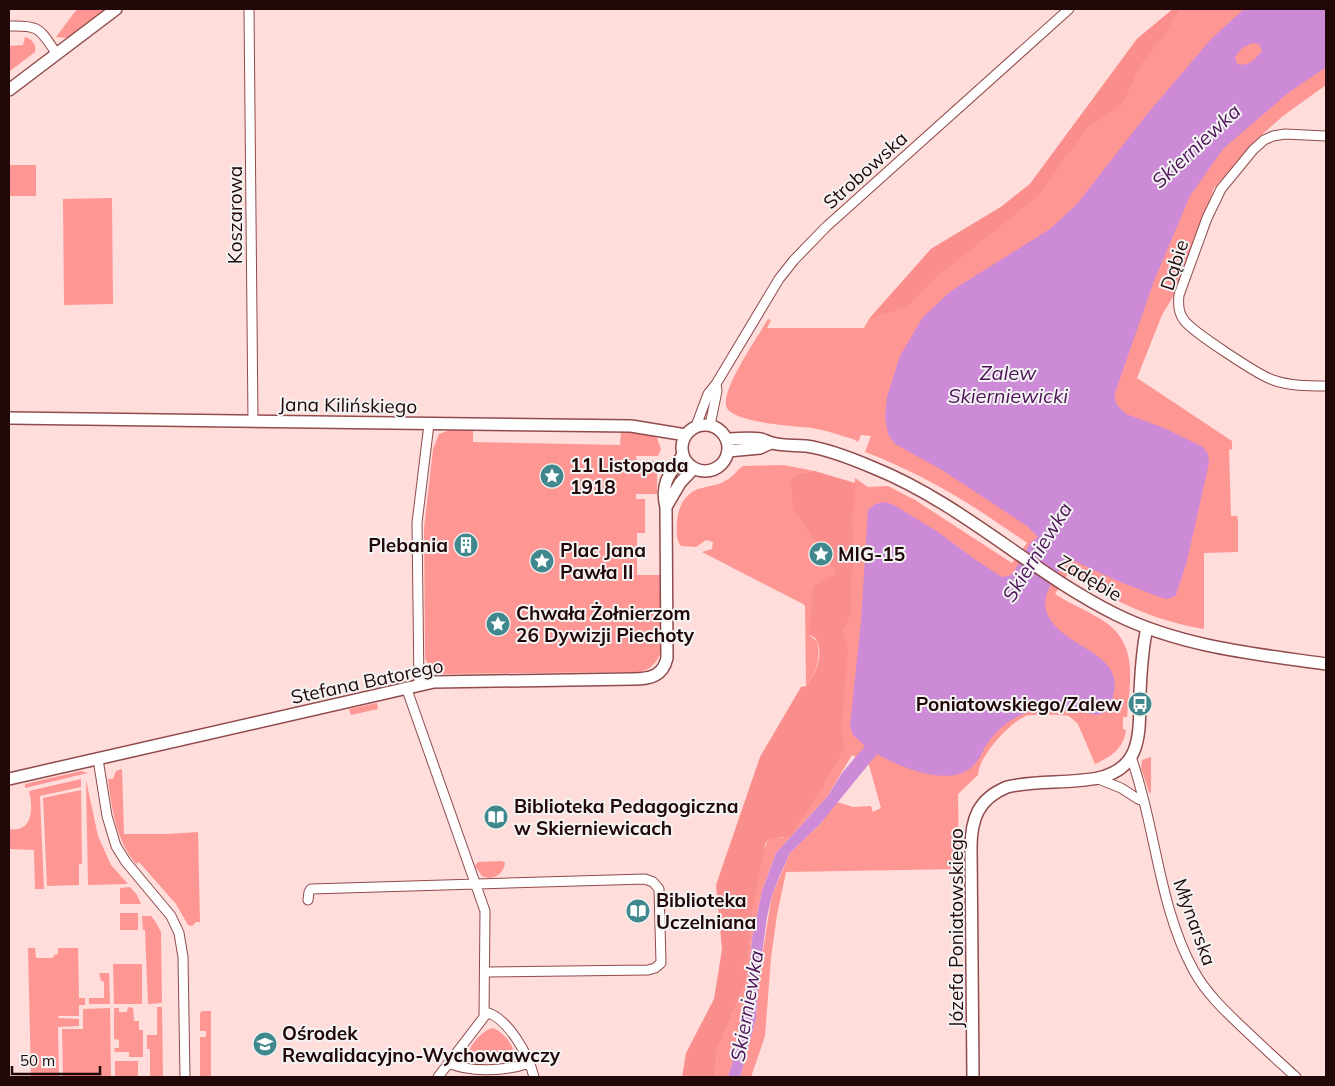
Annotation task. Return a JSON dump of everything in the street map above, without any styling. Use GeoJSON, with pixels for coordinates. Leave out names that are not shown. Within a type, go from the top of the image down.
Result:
{"type":"FeatureCollection","features":[{"type":"Feature","properties":{"kind":"street"},"geometry":{"type":"LineString","coordinates":[[9,90],[116,9]]}},
{"type":"Feature","properties":{"kind":"street","name":"Koszarowa"},"geometry":{"type":"LineString","coordinates":[[249,9],[253,421]]}},
{"type":"Feature","properties":{"kind":"street","name":"Strobowska"},"geometry":{"type":"LineString","coordinates":[[696,426],[708,394],[716,384],[779,280],[809,243],[1069,9]]}},
{"type":"Feature","properties":{"kind":"street"},"geometry":{"type":"LineString","coordinates":[[9,26],[30,26],[36,28],[57,54]]}},
{"type":"Feature","properties":{"kind":"street","name":"Dąbie"},"geometry":{"type":"LineString","coordinates":[[1326,136],[1285,134],[1273,136],[1264,140],[1253,150],[1221,189],[1207,218],[1179,295],[1178,304],[1180,314],[1190,327],[1266,378],[1285,384],[1326,386]]}},
{"type":"Feature","properties":{"kind":"street","name":"Strobowska"},"geometry":{"type":"LineString","coordinates":[[710,425],[717,391],[716,384]]}},
{"type":"Feature","properties":{"kind":"street","name":"Jana Kilińskiego"},"geometry":{"type":"LineString","coordinates":[[9,418],[631,426],[686,435]]}},
{"type":"Feature","properties":{"kind":"street"},"geometry":{"type":"LineString","coordinates":[[419,685],[417,524],[429,424]]}},
{"type":"Feature","properties":{"kind":"street"},"geometry":{"type":"LineString","coordinates":[[710,425],[720,429],[727,439],[728,451],[723,463],[718,467],[704,471],[694,468],[686,461],[683,454],[683,440],[696,426],[710,425]]}},
{"type":"Feature","properties":{"kind":"street","name":"Zadębie"},"geometry":{"type":"LineString","coordinates":[[727,439],[762,439],[771,443],[807,446],[884,472],[923,491],[961,514],[1062,584],[1118,616],[1147,628],[1213,648],[1326,664]]}},
{"type":"Feature","properties":{"kind":"street","name":"Zadębie"},"geometry":{"type":"LineString","coordinates":[[728,451],[760,448],[771,443]]}},
{"type":"Feature","properties":{"kind":"street","name":"Stefana Batorego"},"geometry":{"type":"LineString","coordinates":[[9,779],[419,685],[454,681],[645,679],[657,675],[665,665],[667,658],[666,507],[664,496],[666,482],[683,454]]}},
{"type":"Feature","properties":{"kind":"street"},"geometry":{"type":"LineString","coordinates":[[666,507],[680,483],[694,468]]}},
{"type":"Feature","properties":{"kind":"street"},"geometry":{"type":"LineString","coordinates":[[1131,757],[1138,741],[1142,661],[1147,628]]}},
{"type":"Feature","properties":{"kind":"street"},"geometry":{"type":"LineString","coordinates":[[406,688],[485,911],[485,1012],[482,1020],[438,1077]]}},
{"type":"Feature","properties":{"kind":"street","name":"Józefa Poniatowskiego"},"geometry":{"type":"LineString","coordinates":[[973,1077],[970,848],[972,823],[978,810],[985,800],[998,790],[1007,787],[1096,778],[1119,770],[1131,757]]}},
{"type":"Feature","properties":{"kind":"street","name":"Młynarska"},"geometry":{"type":"LineString","coordinates":[[1131,757],[1144,801],[1166,896],[1183,947],[1194,972],[1221,1007],[1296,1077]]}},
{"type":"Feature","properties":{"kind":"street"},"geometry":{"type":"LineString","coordinates":[[98,759],[107,816],[116,846],[126,862],[151,889],[171,916],[179,932],[184,956],[185,1077]]}},
{"type":"Feature","properties":{"kind":"street"},"geometry":{"type":"LineString","coordinates":[[1096,778],[1121,788],[1144,801]]}},
{"type":"Feature","properties":{"kind":"street"},"geometry":{"type":"LineString","coordinates":[[308,900],[311,889],[645,880],[649,880],[656,885],[660,893],[661,963],[655,968],[648,970],[485,972]]}},
{"type":"Feature","properties":{"kind":"street"},"geometry":{"type":"LineString","coordinates":[[485,1012],[494,1015],[520,1044],[534,1077]]}},
{"type":"Feature","properties":{"kind":"street"},"geometry":{"type":"LineString","coordinates":[[449,1063],[472,1069],[508,1068],[529,1062]]}},
{"type":"Feature","properties":{"kind":"shaded area"},"geometry":{"type":"Polygon","coordinates":[[[77,9],[107,9],[67,38],[56,37],[77,9]]]}},
{"type":"Feature","properties":{"kind":"shaded area"},"geometry":{"type":"Polygon","coordinates":[[[1173,9],[1326,9],[1326,85],[1283,116],[1257,139],[1214,188],[1174,295],[1162,315],[1137,378],[1232,441],[1232,449],[1229,450],[1231,516],[1237,516],[1238,520],[1238,552],[1204,553],[1204,629],[1159,618],[1137,610],[1068,574],[1055,594],[1096,616],[1114,629],[1127,651],[1130,663],[1130,689],[1127,717],[1123,717],[1123,729],[1126,730],[1125,736],[1120,747],[1111,755],[1095,764],[1078,724],[1069,716],[1026,716],[1012,725],[996,741],[983,759],[978,775],[958,794],[959,869],[786,872],[771,958],[765,1036],[751,1077],[740,1077],[756,1019],[760,968],[772,895],[790,853],[820,824],[837,802],[853,807],[871,806],[873,812],[881,808],[869,765],[852,755],[827,797],[776,853],[762,891],[752,939],[745,1019],[728,1077],[715,1077],[717,1051],[746,982],[752,915],[763,851],[769,838],[774,836],[783,838],[823,671],[822,582],[810,636],[817,641],[818,659],[813,675],[806,686],[805,606],[702,552],[712,549],[713,542],[706,540],[696,547],[681,546],[678,541],[677,532],[679,510],[682,504],[694,491],[723,482],[743,466],[783,465],[815,471],[799,474],[791,480],[852,509],[855,478],[868,487],[888,486],[915,500],[1012,563],[1027,543],[946,490],[865,452],[871,436],[861,435],[858,442],[827,431],[750,420],[738,416],[730,411],[726,405],[735,374],[768,319],[771,320],[767,328],[864,328],[869,319],[931,249],[1001,207],[1030,184],[1137,39],[1173,9]]]}},
{"type":"Feature","properties":{"kind":"shaded area"},"geometry":{"type":"Polygon","coordinates":[[[1173,9],[1180,9],[1161,39],[1141,64],[1121,106],[1087,128],[1036,198],[936,277],[909,306],[869,319],[931,249],[1001,207],[1030,184],[1137,39],[1173,9]]]}},
{"type":"Feature","properties":{"kind":"shaded area"},"geometry":{"type":"Polygon","coordinates":[[[25,37],[33,43],[35,52],[10,71],[9,46],[23,45],[25,37]]]}},
{"type":"Feature","properties":{"kind":"shaded area"},"geometry":{"type":"Polygon","coordinates":[[[9,165],[36,165],[36,196],[9,196],[9,165]]]}},
{"type":"Feature","properties":{"kind":"shaded area"},"geometry":{"type":"Polygon","coordinates":[[[112,198],[113,304],[64,305],[63,199],[112,198]]]}},
{"type":"Feature","properties":{"kind":"shaded area","name":"Plac Jana Pawła II"},"geometry":{"type":"Polygon","coordinates":[[[450,430],[473,431],[473,442],[620,445],[621,432],[647,433],[657,438],[661,449],[658,456],[636,456],[637,461],[657,461],[657,494],[636,494],[636,499],[645,499],[645,533],[637,533],[637,575],[661,575],[662,648],[654,664],[646,670],[637,672],[440,674],[431,670],[425,658],[424,528],[433,449],[439,434],[450,430]]]}},
{"type":"Feature","properties":{"kind":"shaded area"},"geometry":{"type":"Polygon","coordinates":[[[815,471],[855,483],[856,486],[852,519],[854,560],[851,580],[851,614],[842,631],[848,650],[841,734],[845,747],[792,834],[771,838],[765,844],[752,915],[746,982],[717,1051],[715,1077],[682,1077],[686,1053],[714,999],[722,949],[716,885],[760,757],[801,687],[806,686],[818,665],[819,647],[815,638],[809,634],[813,588],[815,585],[835,575],[836,571],[793,509],[791,480],[799,474],[815,471]]]}},
{"type":"Feature","properties":{"kind":"shaded area"},"geometry":{"type":"Polygon","coordinates":[[[377,703],[378,709],[351,715],[349,709],[377,703]]]}},
{"type":"Feature","properties":{"kind":"shaded area"},"geometry":{"type":"Polygon","coordinates":[[[1151,757],[1151,793],[1141,768],[1142,760],[1151,757]]]}},
{"type":"Feature","properties":{"kind":"shaded area"},"geometry":{"type":"Polygon","coordinates":[[[122,769],[124,834],[198,832],[200,922],[196,922],[192,926],[188,925],[176,904],[139,862],[136,864],[119,835],[113,813],[108,779],[113,779],[116,771],[122,769]]]}},
{"type":"Feature","properties":{"kind":"shaded area"},"geometry":{"type":"Polygon","coordinates":[[[81,771],[88,773],[25,788],[25,784],[81,771]]]}},
{"type":"Feature","properties":{"kind":"shaded area"},"geometry":{"type":"Polygon","coordinates":[[[81,779],[81,787],[40,796],[44,889],[35,889],[34,850],[9,849],[9,829],[23,827],[27,823],[31,811],[29,791],[81,779]]]}},
{"type":"Feature","properties":{"kind":"shaded area"},"geometry":{"type":"Polygon","coordinates":[[[86,780],[98,836],[111,865],[128,884],[88,885],[86,780]]]}},
{"type":"Feature","properties":{"kind":"shaded area"},"geometry":{"type":"Polygon","coordinates":[[[81,790],[82,864],[79,864],[79,885],[47,886],[43,798],[81,790]]]}},
{"type":"Feature","properties":{"kind":"shaded area"},"geometry":{"type":"Polygon","coordinates":[[[502,861],[505,863],[500,874],[490,878],[482,876],[475,866],[478,862],[502,861]]]}},
{"type":"Feature","properties":{"kind":"shaded area"},"geometry":{"type":"Polygon","coordinates":[[[130,887],[137,895],[141,904],[120,904],[120,888],[130,887]]]}},
{"type":"Feature","properties":{"kind":"shaded area"},"geometry":{"type":"Polygon","coordinates":[[[120,913],[138,913],[138,930],[120,930],[120,913]]]}},
{"type":"Feature","properties":{"kind":"shaded area"},"geometry":{"type":"Polygon","coordinates":[[[142,916],[151,916],[161,932],[162,1003],[148,1004],[145,930],[143,930],[142,916]]]}},
{"type":"Feature","properties":{"kind":"shaded area"},"geometry":{"type":"Polygon","coordinates":[[[28,948],[35,948],[36,958],[53,958],[54,955],[58,954],[58,948],[78,948],[79,998],[85,998],[85,1005],[79,1005],[79,1016],[58,1016],[59,1018],[79,1019],[79,1026],[58,1027],[59,1077],[31,1077],[28,948]]]}},
{"type":"Feature","properties":{"kind":"shaded area"},"geometry":{"type":"Polygon","coordinates":[[[113,964],[142,964],[142,1004],[114,1004],[113,964]]]}},
{"type":"Feature","properties":{"kind":"shaded area"},"geometry":{"type":"Polygon","coordinates":[[[99,973],[109,973],[110,1004],[89,1004],[89,998],[104,998],[104,982],[101,981],[99,973]]]}},
{"type":"Feature","properties":{"kind":"shaded area"},"geometry":{"type":"Polygon","coordinates":[[[128,1007],[133,1008],[134,1021],[139,1021],[139,1030],[143,1030],[143,1057],[129,1057],[129,1052],[115,1052],[114,1048],[119,1048],[119,1040],[114,1039],[114,1008],[119,1008],[119,1012],[127,1012],[128,1007]]]}},
{"type":"Feature","properties":{"kind":"shaded area"},"geometry":{"type":"Polygon","coordinates":[[[157,1007],[162,1007],[163,1077],[150,1077],[150,1049],[147,1049],[147,1035],[157,1035],[157,1007]]]}},
{"type":"Feature","properties":{"kind":"shaded area"},"geometry":{"type":"Polygon","coordinates":[[[110,1008],[111,1077],[63,1077],[62,1029],[83,1029],[83,1009],[110,1008]]]}},
{"type":"Feature","properties":{"kind":"shaded area"},"geometry":{"type":"Polygon","coordinates":[[[202,1011],[211,1011],[211,1077],[200,1077],[200,1037],[206,1037],[206,1031],[200,1031],[200,1013],[202,1011]]]}},
{"type":"Feature","properties":{"kind":"shaded area"},"geometry":{"type":"Polygon","coordinates":[[[493,1028],[502,1033],[510,1043],[513,1048],[512,1058],[507,1061],[508,1056],[472,1057],[470,1061],[467,1057],[473,1044],[480,1035],[493,1028]]]}},
{"type":"Feature","properties":{"kind":"shaded area"},"geometry":{"type":"Polygon","coordinates":[[[115,1061],[138,1061],[138,1077],[115,1077],[115,1061]]]}},
{"type":"Feature","properties":{"kind":"water","name":"Zalew Skierniewicki"},"geometry":{"type":"Polygon","coordinates":[[[1244,9],[1326,9],[1326,67],[1288,93],[1223,149],[1190,196],[1154,281],[1115,393],[1117,405],[1126,414],[1164,428],[1203,447],[1208,454],[1209,463],[1187,561],[1176,595],[1165,599],[1120,582],[1068,558],[1048,590],[1045,604],[1046,610],[1053,623],[1063,633],[1102,660],[1111,670],[1115,683],[1112,699],[1107,710],[1097,715],[1070,710],[1044,709],[1020,715],[998,731],[969,770],[957,775],[929,774],[900,765],[877,754],[820,824],[790,853],[772,895],[767,917],[756,1019],[740,1077],[728,1077],[745,1019],[752,939],[762,891],[776,853],[827,797],[842,773],[865,746],[853,735],[850,726],[861,621],[868,510],[875,504],[885,502],[894,505],[938,532],[1002,577],[1013,573],[1031,542],[1038,537],[1027,526],[942,470],[895,444],[888,434],[885,417],[887,397],[900,356],[923,317],[951,291],[1050,229],[1077,204],[1148,113],[1212,38],[1244,9]],[[1252,43],[1242,48],[1235,57],[1237,64],[1248,64],[1254,60],[1262,51],[1259,44],[1252,43]]]}},
{"type":"Feature","properties":{"kind":"place","name":"11 Listopada 1918"},"geometry":{"type":"Point","coordinates":[552,476]}},
{"type":"Feature","properties":{"kind":"place","name":"Plebania"},"geometry":{"type":"Point","coordinates":[466,545]}},
{"type":"Feature","properties":{"kind":"place","name":"MIG-15"},"geometry":{"type":"Point","coordinates":[821,554]}},
{"type":"Feature","properties":{"kind":"place","name":"Plac Jana Pawła II"},"geometry":{"type":"Point","coordinates":[542,561]}},
{"type":"Feature","properties":{"kind":"place","name":"Chwała Żołnierzom 26 Dywizji Piechoty"},"geometry":{"type":"Point","coordinates":[498,624]}},
{"type":"Feature","properties":{"kind":"place","name":"Poniatowskiego/Zalew"},"geometry":{"type":"Point","coordinates":[1140,704]}},
{"type":"Feature","properties":{"kind":"place","name":"Biblioteka Pedagogiczna w Skierniewicach"},"geometry":{"type":"Point","coordinates":[496,817]}},
{"type":"Feature","properties":{"kind":"place","name":"Biblioteka Uczelniana"},"geometry":{"type":"Point","coordinates":[638,911]}},
{"type":"Feature","properties":{"kind":"place","name":"Ośrodek Rewalidacyjno-Wychowawczy"},"geometry":{"type":"Point","coordinates":[265,1044]}},
{"type":"Feature","properties":{"kind":"water label","name":"Skierniewka"},"geometry":{"type":"Point","coordinates":[1196,146]}},
{"type":"Feature","properties":{"kind":"water label","name":"Skierniewka"},"geometry":{"type":"Point","coordinates":[1037,552]}},
{"type":"Feature","properties":{"kind":"water label","name":"Skierniewka"},"geometry":{"type":"Point","coordinates":[747,1006]}}]}
